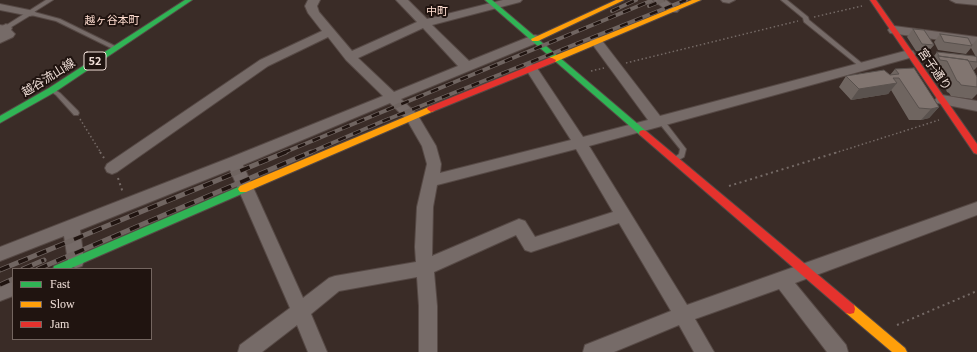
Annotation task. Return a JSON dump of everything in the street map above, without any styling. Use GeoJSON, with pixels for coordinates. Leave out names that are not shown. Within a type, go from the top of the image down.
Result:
{"type":"FeatureCollection","features":[{"type":"Feature","properties":{"kind":"street","name":"越谷流山線"},"geometry":{"type":"LineString","coordinates":[[0,120],[52,90],[189,0]]}},
{"type":"Feature","properties":{"kind":"street"},"geometry":{"type":"LineString","coordinates":[[314,0],[311,6],[314,13],[350,57],[412,117],[429,146],[434,164],[426,207],[423,247],[428,306],[428,352]]}},
{"type":"Feature","properties":{"kind":"street"},"geometry":{"type":"LineString","coordinates":[[402,0],[426,23],[467,67]]}},
{"type":"Feature","properties":{"kind":"street"},"geometry":{"type":"LineString","coordinates":[[350,57],[426,23],[491,3],[516,0]]}},
{"type":"Feature","properties":{"kind":"street"},"geometry":{"type":"LineString","coordinates":[[0,254],[234,162],[467,67],[622,0]]}},
{"type":"Feature","properties":{"kind":"street"},"geometry":{"type":"LineString","coordinates":[[659,0],[673,10]]}},
{"type":"Feature","properties":{"kind":"street"},"geometry":{"type":"LineString","coordinates":[[60,268],[412,117],[698,0]]}},
{"type":"Feature","properties":{"kind":"street"},"geometry":{"type":"LineString","coordinates":[[956,0],[977,2]]}},
{"type":"Feature","properties":{"kind":"street","name":"宮子通り"},"geometry":{"type":"LineString","coordinates":[[871,2],[894,30],[909,54],[977,151]]}},
{"type":"Feature","properties":{"kind":"street"},"geometry":{"type":"LineString","coordinates":[[491,3],[675,159],[712,193],[901,352]]}},
{"type":"Feature","properties":{"kind":"street"},"geometry":{"type":"LineString","coordinates":[[0,7],[30,13]]}},
{"type":"Feature","properties":{"kind":"street"},"geometry":{"type":"LineString","coordinates":[[894,30],[977,41]]}},
{"type":"Feature","properties":{"kind":"street"},"geometry":{"type":"LineString","coordinates":[[112,168],[264,63],[329,32]]}},
{"type":"Feature","properties":{"kind":"street"},"geometry":{"type":"LineString","coordinates":[[596,41],[614,66],[659,121]]}},
{"type":"Feature","properties":{"kind":"street"},"geometry":{"type":"LineString","coordinates":[[430,181],[580,143],[909,54]]}},
{"type":"Feature","properties":{"kind":"street"},"geometry":{"type":"LineString","coordinates":[[531,68],[580,143],[705,352]]}},
{"type":"Feature","properties":{"kind":"street"},"geometry":{"type":"LineString","coordinates":[[942,100],[977,106]]}},
{"type":"Feature","properties":{"kind":"street"},"geometry":{"type":"LineString","coordinates":[[234,162],[318,352]]}},
{"type":"Feature","properties":{"kind":"street"},"geometry":{"type":"LineString","coordinates":[[592,352],[682,315],[977,208]]}},
{"type":"Feature","properties":{"kind":"street"},"geometry":{"type":"LineString","coordinates":[[247,352],[335,284],[424,268],[519,226],[531,246],[623,215]]}},
{"type":"Feature","properties":{"kind":"street"},"geometry":{"type":"LineString","coordinates":[[71,226],[76,261]]}},
{"type":"Feature","properties":{"kind":"street"},"geometry":{"type":"LineString","coordinates":[[782,280],[839,352]]}},
{"type":"Feature","properties":{"kind":"street"},"geometry":{"type":"LineString","coordinates":[[0,293],[12,288]]}},
{"type":"Feature","properties":{"kind":"lane"},"geometry":{"type":"LineString","coordinates":[[2,31],[50,0]]}},
{"type":"Feature","properties":{"kind":"lane"},"geometry":{"type":"LineString","coordinates":[[784,0],[862,66]]}},
{"type":"Feature","properties":{"kind":"lane"},"geometry":{"type":"LineString","coordinates":[[30,13],[58,20],[115,48]]}},
{"type":"Feature","properties":{"kind":"lane"},"geometry":{"type":"LineString","coordinates":[[52,90],[58,94],[76,113]]}},
{"type":"Feature","properties":{"kind":"lane"},"geometry":{"type":"LineString","coordinates":[[659,121],[683,148],[682,155],[675,159]]}},
{"type":"Feature","properties":{"kind":"path"},"geometry":{"type":"LineString","coordinates":[[589,72],[871,2]]}},
{"type":"Feature","properties":{"kind":"path"},"geometry":{"type":"LineString","coordinates":[[76,113],[106,162],[118,178],[127,203]]}},
{"type":"Feature","properties":{"kind":"path"},"geometry":{"type":"LineString","coordinates":[[723,188],[940,120]]}},
{"type":"Feature","properties":{"kind":"path"},"geometry":{"type":"LineString","coordinates":[[895,325],[977,291]]}},
{"type":"Feature","properties":{"kind":"building"},"geometry":{"type":"Polygon","coordinates":[[[913,29],[924,30],[934,45],[922,44],[913,29]]]}},
{"type":"Feature","properties":{"kind":"building"},"geometry":{"type":"Polygon","coordinates":[[[940,34],[968,38],[972,46],[944,42],[940,34]]]}},
{"type":"Feature","properties":{"kind":"building"},"geometry":{"type":"Polygon","coordinates":[[[937,52],[974,56],[977,57],[977,62],[939,56],[937,52]]]}},
{"type":"Feature","properties":{"kind":"building"},"geometry":{"type":"Polygon","coordinates":[[[938,56],[968,60],[977,77],[977,87],[961,85],[957,81],[947,61],[940,60],[938,56]]]}},
{"type":"Feature","properties":{"kind":"building"},"geometry":{"type":"Polygon","coordinates":[[[914,68],[939,107],[931,109],[919,108],[899,78],[893,78],[897,83],[859,89],[846,76],[884,70],[890,75],[899,74],[895,69],[914,68]]]}},
{"type":"Feature","properties":{"kind":"railway"},"geometry":{"type":"LineString","coordinates":[[612,11],[636,0]]}},
{"type":"Feature","properties":{"kind":"railway"},"geometry":{"type":"LineString","coordinates":[[283,153],[653,0]]}},
{"type":"Feature","properties":{"kind":"railway"},"geometry":{"type":"LineString","coordinates":[[649,6],[664,0]]}},
{"type":"Feature","properties":{"kind":"railway"},"geometry":{"type":"LineString","coordinates":[[309,153],[381,122],[686,0]]}},
{"type":"Feature","properties":{"kind":"railway"},"geometry":{"type":"LineString","coordinates":[[0,270],[286,152]]}},
{"type":"Feature","properties":{"kind":"railway"},"geometry":{"type":"LineString","coordinates":[[40,268],[311,152]]}},
{"type":"Feature","properties":{"kind":"railway"},"geometry":{"type":"LineString","coordinates":[[25,268],[44,260]]}},
{"type":"Feature","properties":{"kind":"railway"},"geometry":{"type":"LineString","coordinates":[[0,285],[12,279]]}},
{"type":"Feature","properties":{"kind":"traffic: fast"},"geometry":{"type":"LineString","coordinates":[[0,120],[52,90],[189,0]]}},
{"type":"Feature","properties":{"kind":"traffic: fast"},"geometry":{"type":"LineString","coordinates":[[488,0],[643,133]]}},
{"type":"Feature","properties":{"kind":"traffic: fast"},"geometry":{"type":"LineString","coordinates":[[60,268],[243,189]]}},
{"type":"Feature","properties":{"kind":"traffic: slow"},"geometry":{"type":"LineString","coordinates":[[535,39],[621,0]]}},
{"type":"Feature","properties":{"kind":"traffic: slow"},"geometry":{"type":"LineString","coordinates":[[552,60],[698,0]]}},
{"type":"Feature","properties":{"kind":"traffic: slow"},"geometry":{"type":"LineString","coordinates":[[243,189],[431,109]]}},
{"type":"Feature","properties":{"kind":"traffic: slow"},"geometry":{"type":"LineString","coordinates":[[850,309],[901,352]]}},
{"type":"Feature","properties":{"kind":"traffic: jam"},"geometry":{"type":"LineString","coordinates":[[873,0],[977,151]]}},
{"type":"Feature","properties":{"kind":"traffic: jam"},"geometry":{"type":"LineString","coordinates":[[431,109],[552,60]]}},
{"type":"Feature","properties":{"kind":"traffic: jam"},"geometry":{"type":"LineString","coordinates":[[643,133],[850,309]]}},
{"type":"Feature","properties":{"kind":"district","name":"中町"},"geometry":{"type":"Point","coordinates":[437,11]}},
{"type":"Feature","properties":{"kind":"district","name":"越ヶ谷本町"},"geometry":{"type":"Point","coordinates":[112,20]}}]}
